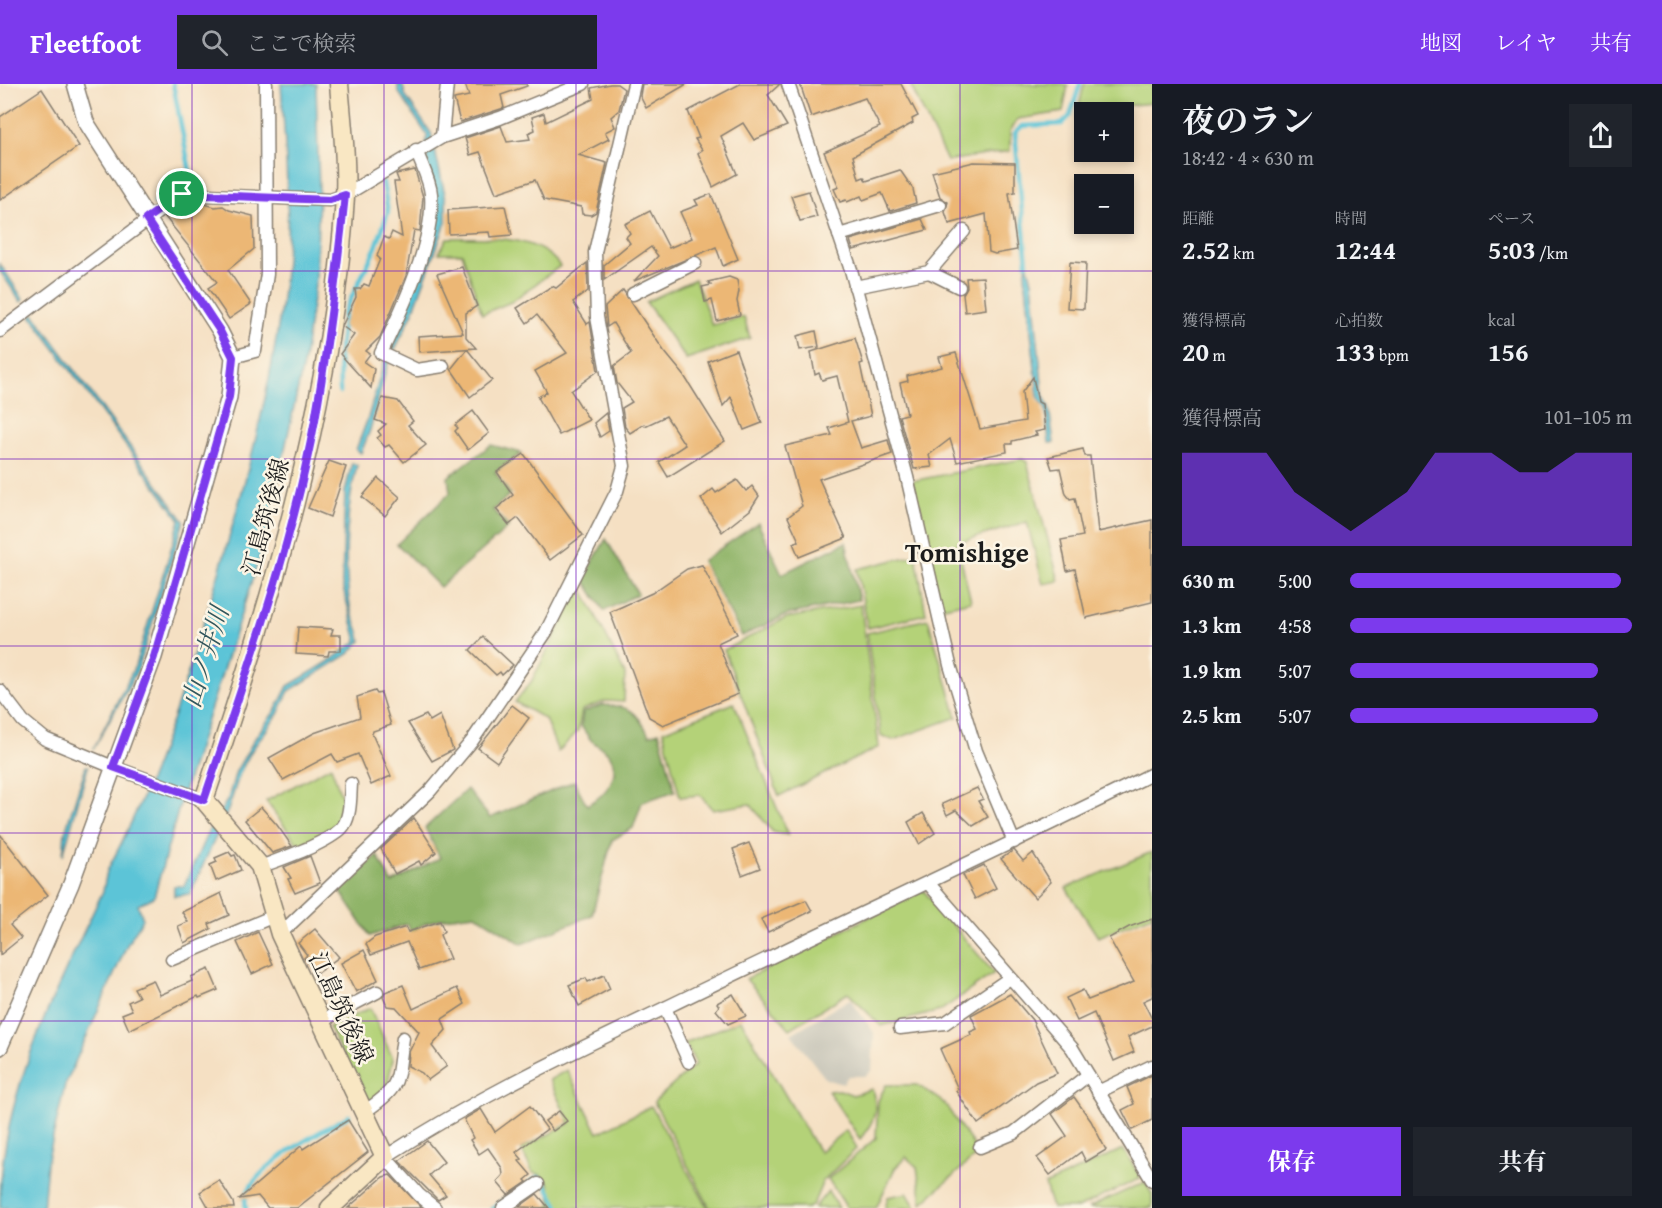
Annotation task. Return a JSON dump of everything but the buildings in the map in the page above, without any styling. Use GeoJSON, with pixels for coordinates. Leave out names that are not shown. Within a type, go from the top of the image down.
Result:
{"type":"FeatureCollection","features":[{"type":"Feature","properties":{"kind":"main road","name":"江島筑後線"},"geometry":{"type":"LineString","coordinates":[[339,84],[337,276],[318,398],[300,483],[249,667],[196,797],[260,867],[280,934],[385,1157]]}},
{"type":"Feature","properties":{"kind":"main road"},"geometry":{"type":"LineString","coordinates":[[330,1208],[385,1157]]}},
{"type":"Feature","properties":{"kind":"street"},"geometry":{"type":"LineString","coordinates":[[0,1047],[71,884],[154,657],[199,508],[229,397],[233,357],[220,331],[146,219],[86,122],[75,84]]}},
{"type":"Feature","properties":{"kind":"street"},"geometry":{"type":"LineString","coordinates":[[233,357],[255,351],[267,274],[266,84]]}},
{"type":"Feature","properties":{"kind":"street"},"geometry":{"type":"LineString","coordinates":[[442,137],[447,84]]}},
{"type":"Feature","properties":{"kind":"street"},"geometry":{"type":"LineString","coordinates":[[0,331],[182,194],[338,198],[416,150],[442,137],[583,84]]}},
{"type":"Feature","properties":{"kind":"street"},"geometry":{"type":"LineString","coordinates":[[280,934],[430,791],[472,741],[546,632],[617,491],[624,466],[597,317],[596,252],[634,84]]}},
{"type":"Feature","properties":{"kind":"street"},"geometry":{"type":"LineString","coordinates":[[788,84],[855,287],[907,477],[950,665],[976,751],[1014,842]]}},
{"type":"Feature","properties":{"kind":"street"},"geometry":{"type":"LineString","coordinates":[[416,150],[431,192],[431,225],[397,320],[381,353],[417,370],[443,366]]}},
{"type":"Feature","properties":{"kind":"street"},"geometry":{"type":"LineString","coordinates":[[839,235],[940,205]]}},
{"type":"Feature","properties":{"kind":"street"},"geometry":{"type":"LineString","coordinates":[[930,272],[964,231]]}},
{"type":"Feature","properties":{"kind":"street"},"geometry":{"type":"LineString","coordinates":[[633,294],[695,263]]}},
{"type":"Feature","properties":{"kind":"street"},"geometry":{"type":"LineString","coordinates":[[855,287],[930,272],[959,287]]}},
{"type":"Feature","properties":{"kind":"street"},"geometry":{"type":"LineString","coordinates":[[0,691],[23,721],[45,739],[196,797]]}},
{"type":"Feature","properties":{"kind":"street"},"geometry":{"type":"LineString","coordinates":[[435,1208],[419,1195],[385,1157],[433,1125],[536,1068],[830,927],[929,884],[1152,774]]}},
{"type":"Feature","properties":{"kind":"street"},"geometry":{"type":"LineString","coordinates":[[260,867],[328,837],[342,828],[351,784]]}},
{"type":"Feature","properties":{"kind":"street"},"geometry":{"type":"LineString","coordinates":[[929,884],[1072,1048],[1152,1180]]}},
{"type":"Feature","properties":{"kind":"street"},"geometry":{"type":"LineString","coordinates":[[172,959],[274,916]]}},
{"type":"Feature","properties":{"kind":"street"},"geometry":{"type":"LineString","coordinates":[[900,1028],[945,1023],[1010,978]]}},
{"type":"Feature","properties":{"kind":"street"},"geometry":{"type":"LineString","coordinates":[[321,1021],[377,992]]}},
{"type":"Feature","properties":{"kind":"street"},"geometry":{"type":"LineString","coordinates":[[665,1008],[689,1062]]}},
{"type":"Feature","properties":{"kind":"street"},"geometry":{"type":"LineString","coordinates":[[364,1112],[392,1092],[396,1084],[403,1038]]}},
{"type":"Feature","properties":{"kind":"street"},"geometry":{"type":"LineString","coordinates":[[1098,1092],[1152,1066]]}},
{"type":"Feature","properties":{"kind":"street"},"geometry":{"type":"LineString","coordinates":[[980,1147],[1014,1133],[1088,1075]]}},
{"type":"Feature","properties":{"kind":"street"},"geometry":{"type":"LineString","coordinates":[[503,1208],[538,1184]]}},
{"type":"Feature","properties":{"kind":"shaded area"},"geometry":{"type":"Polygon","coordinates":[[[850,999],[874,1033],[872,1070],[866,1076],[848,1076],[843,1084],[826,1079],[791,1034],[850,999]]]}},
{"type":"Feature","properties":{"kind":"green space"},"geometry":{"type":"Polygon","coordinates":[[[910,84],[1068,85],[1063,112],[1018,119],[1010,131],[1010,151],[947,161],[910,84]]]}},
{"type":"Feature","properties":{"kind":"green space"},"geometry":{"type":"Polygon","coordinates":[[[1084,84],[1152,84],[1152,103],[1134,105],[1134,102],[1080,102],[1084,84]]]}},
{"type":"Feature","properties":{"kind":"green space"},"geometry":{"type":"Polygon","coordinates":[[[447,238],[493,238],[523,243],[550,255],[560,266],[511,302],[482,314],[462,253],[439,253],[447,238]]]}},
{"type":"Feature","properties":{"kind":"green space"},"geometry":{"type":"Polygon","coordinates":[[[695,279],[712,325],[744,317],[750,338],[686,359],[646,302],[695,279]]]}},
{"type":"Feature","properties":{"kind":"green space"},"geometry":{"type":"Polygon","coordinates":[[[491,445],[522,453],[495,472],[510,494],[493,510],[509,527],[440,587],[397,544],[450,493],[448,477],[491,445]]]}},
{"type":"Feature","properties":{"kind":"green space"},"geometry":{"type":"Polygon","coordinates":[[[1022,459],[1027,462],[1059,581],[1043,584],[1027,522],[957,543],[971,601],[939,608],[912,481],[1022,459]]]}},
{"type":"Feature","properties":{"kind":"green space"},"geometry":{"type":"Polygon","coordinates":[[[758,523],[782,574],[846,542],[859,600],[786,615],[742,636],[702,561],[758,523]]]}},
{"type":"Feature","properties":{"kind":"green space"},"geometry":{"type":"Polygon","coordinates":[[[606,539],[638,594],[604,611],[583,578],[606,539]]]}},
{"type":"Feature","properties":{"kind":"green space"},"geometry":{"type":"Polygon","coordinates":[[[916,555],[926,614],[868,628],[857,569],[916,555]]]}},
{"type":"Feature","properties":{"kind":"green space"},"geometry":{"type":"Polygon","coordinates":[[[581,586],[625,674],[624,702],[606,701],[582,710],[578,731],[558,752],[545,719],[515,702],[531,682],[581,586]]]}},
{"type":"Feature","properties":{"kind":"green space"},"geometry":{"type":"Polygon","coordinates":[[[861,605],[879,747],[779,796],[724,650],[786,618],[861,605]]]}},
{"type":"Feature","properties":{"kind":"green space"},"geometry":{"type":"Polygon","coordinates":[[[928,619],[957,717],[893,740],[881,736],[867,633],[928,619]]]}},
{"type":"Feature","properties":{"kind":"green space"},"geometry":{"type":"Polygon","coordinates":[[[734,703],[788,835],[773,832],[750,804],[713,810],[700,795],[680,797],[663,731],[734,703]]]}},
{"type":"Feature","properties":{"kind":"green space"},"geometry":{"type":"Polygon","coordinates":[[[603,705],[626,708],[636,715],[649,735],[659,732],[675,791],[642,802],[633,828],[612,840],[592,915],[522,944],[475,914],[433,921],[411,932],[407,924],[370,936],[340,891],[377,855],[392,883],[440,858],[425,828],[467,789],[490,818],[574,781],[587,805],[600,796],[613,776],[612,760],[581,726],[583,712],[603,705]]]}},
{"type":"Feature","properties":{"kind":"green space"},"geometry":{"type":"Polygon","coordinates":[[[331,766],[343,801],[343,815],[325,835],[299,846],[266,801],[331,766]]]}},
{"type":"Feature","properties":{"kind":"green space"},"geometry":{"type":"Polygon","coordinates":[[[1152,852],[1152,915],[1098,937],[1066,888],[1152,852]]]}},
{"type":"Feature","properties":{"kind":"green space"},"geometry":{"type":"Polygon","coordinates":[[[923,890],[994,973],[940,1011],[881,1026],[848,993],[790,1029],[746,979],[923,890]]]}},
{"type":"Feature","properties":{"kind":"green space"},"geometry":{"type":"Polygon","coordinates":[[[370,1008],[393,1059],[386,1091],[367,1106],[329,1027],[370,1008]]]}},
{"type":"Feature","properties":{"kind":"green space"},"geometry":{"type":"Polygon","coordinates":[[[741,1020],[819,1152],[846,1130],[857,1148],[823,1181],[813,1205],[808,1208],[710,1208],[654,1102],[696,1064],[685,1043],[741,1020]]]}},
{"type":"Feature","properties":{"kind":"green space"},"geometry":{"type":"Polygon","coordinates":[[[567,1070],[598,1133],[651,1106],[708,1208],[548,1208],[551,1204],[549,1183],[539,1174],[533,1173],[521,1149],[570,1123],[549,1080],[567,1070]]]}},
{"type":"Feature","properties":{"kind":"green space"},"geometry":{"type":"Polygon","coordinates":[[[886,1085],[918,1085],[944,1103],[979,1153],[922,1203],[917,1167],[906,1157],[895,1168],[876,1208],[847,1208],[828,1179],[876,1138],[878,1101],[886,1085]]]}},
{"type":"Feature","properties":{"kind":"green space"},"geometry":{"type":"Polygon","coordinates":[[[872,1089],[875,1104],[874,1116],[860,1139],[828,1091],[840,1090],[853,1095],[872,1089]]]}},
{"type":"Feature","properties":{"kind":"green space"},"geometry":{"type":"Polygon","coordinates":[[[1123,1149],[1141,1178],[1078,1208],[1052,1208],[1045,1185],[1123,1149]]]}},
{"type":"Feature","properties":{"kind":"green space"},"geometry":{"type":"Polygon","coordinates":[[[1145,1182],[1152,1194],[1152,1208],[1088,1208],[1145,1182]]]}},
{"type":"Feature","properties":{"kind":"green space"},"geometry":{"type":"Polygon","coordinates":[[[828,1191],[839,1208],[814,1208],[828,1191]]]}},
{"type":"Feature","properties":{"kind":"green space"},"geometry":{"type":"Polygon","coordinates":[[[907,1193],[916,1208],[885,1208],[888,1197],[907,1193]]]}},
{"type":"Feature","properties":{"kind":"water","name":"山ノ井川"},"geometry":{"type":"Polygon","coordinates":[[[281,84],[316,84],[319,192],[316,278],[304,360],[266,537],[180,804],[154,897],[138,905],[143,919],[128,943],[65,1085],[47,1163],[43,1208],[0,1208],[2,1166],[9,1124],[20,1084],[50,1005],[103,891],[107,871],[156,764],[206,616],[260,421],[276,341],[286,260],[287,194],[281,84]]]}},
{"type":"Feature","properties":{"kind":"water"},"geometry":{"type":"Polygon","coordinates":[[[398,84],[402,84],[406,97],[431,133],[446,199],[446,222],[413,312],[387,366],[370,430],[361,453],[356,450],[388,349],[430,242],[437,216],[425,149],[427,135],[398,91],[398,84]]]}},
{"type":"Feature","properties":{"kind":"water"},"geometry":{"type":"Polygon","coordinates":[[[0,264],[23,299],[21,302],[0,271],[0,264]]]}},
{"type":"Feature","properties":{"kind":"water"},"geometry":{"type":"Polygon","coordinates":[[[1027,264],[1032,281],[1043,394],[1049,407],[1054,443],[1049,443],[1046,409],[1038,396],[1025,275],[1027,264]]]}},
{"type":"Feature","properties":{"kind":"water"},"geometry":{"type":"Polygon","coordinates":[[[34,314],[184,521],[138,669],[93,750],[135,666],[180,520],[31,316],[34,314]]]}},
{"type":"Feature","properties":{"kind":"water"},"geometry":{"type":"Polygon","coordinates":[[[352,463],[357,465],[348,517],[346,553],[350,606],[361,641],[350,653],[289,691],[278,714],[252,750],[240,773],[228,810],[190,894],[174,896],[174,886],[184,886],[208,832],[228,799],[236,771],[257,735],[275,711],[288,686],[357,641],[342,584],[345,492],[352,463]]]}},
{"type":"Feature","properties":{"kind":"water"},"geometry":{"type":"Polygon","coordinates":[[[86,766],[88,767],[63,855],[65,832],[86,766]]]}},
{"type":"Feature","properties":{"kind":"waterway"},"geometry":{"type":"LineString","coordinates":[[155,202],[191,177],[173,84]]}},
{"type":"Feature","properties":{"kind":"waterway"},"geometry":{"type":"LineString","coordinates":[[1027,264],[1015,133],[1022,126],[1062,124],[1070,116],[1080,84]]}},
{"type":"Feature","properties":{"kind":"waterway"},"geometry":{"type":"LineString","coordinates":[[340,393],[339,356],[344,313],[376,247],[388,212],[383,182]]}},
{"type":"Feature","properties":{"kind":"waterway"},"geometry":{"type":"LineString","coordinates":[[246,1208],[247,1195],[254,1181],[268,1167],[303,1142],[349,1116]]}},
{"type":"Feature","properties":{"kind":"waterway"},"geometry":{"type":"LineString","coordinates":[[492,1208],[538,1177],[546,1185],[559,1208]]}},
{"type":"Feature","properties":{"kind":"district","name":"Tomishige"},"geometry":{"type":"Point","coordinates":[967,553]}},
{"type":"Feature","properties":{"kind":"route"},"geometry":{"type":"LineString","coordinates":[[182,194],[330,200],[345,195],[337,276],[315,421],[290,525],[249,667],[204,800],[113,767],[154,657],[199,508],[229,397],[233,357],[220,331],[146,219],[182,194]]}}]}
